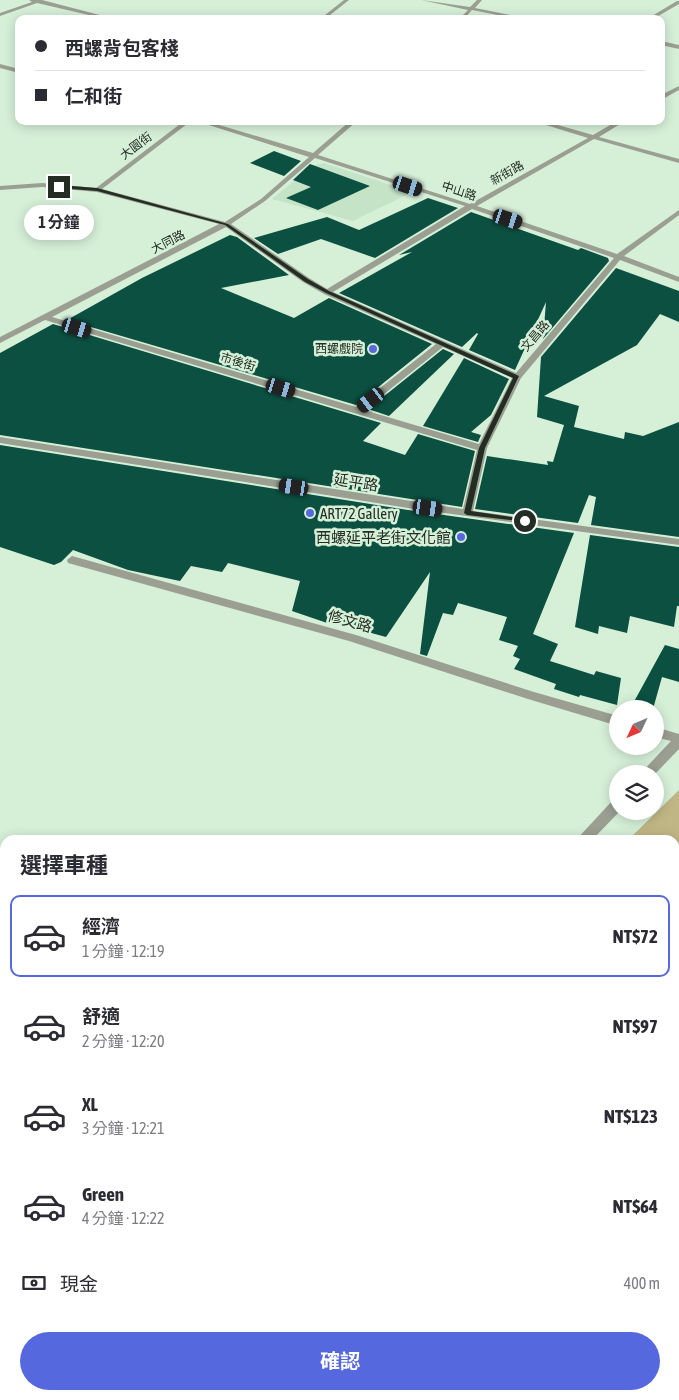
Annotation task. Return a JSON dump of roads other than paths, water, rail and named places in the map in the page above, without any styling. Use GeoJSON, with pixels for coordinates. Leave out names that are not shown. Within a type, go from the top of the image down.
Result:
{"type":"FeatureCollection","features":[{"type":"Feature","properties":{"kind":"street"},"geometry":{"type":"LineString","coordinates":[[0,15],[37,0],[74,12],[91,15]]}},
{"type":"Feature","properties":{"kind":"street"},"geometry":{"type":"LineString","coordinates":[[327,15],[347,0]]}},
{"type":"Feature","properties":{"kind":"street"},"geometry":{"type":"LineString","coordinates":[[423,0],[505,15]]}},
{"type":"Feature","properties":{"kind":"street"},"geometry":{"type":"LineString","coordinates":[[465,15],[480,0]]}},
{"type":"Feature","properties":{"kind":"street"},"geometry":{"type":"LineString","coordinates":[[656,15],[679,2]]}},
{"type":"Feature","properties":{"kind":"street"},"geometry":{"type":"LineString","coordinates":[[665,44],[679,47]]}},
{"type":"Feature","properties":{"kind":"street"},"geometry":{"type":"LineString","coordinates":[[0,66],[15,71]]}},
{"type":"Feature","properties":{"kind":"street"},"geometry":{"type":"LineString","coordinates":[[665,96],[679,88]]}},
{"type":"Feature","properties":{"kind":"street","name":"大園街"},"geometry":{"type":"LineString","coordinates":[[97,190],[183,125]]}},
{"type":"Feature","properties":{"kind":"street","name":"中山路"},"geometry":{"type":"LineString","coordinates":[[212,125],[471,206],[619,256],[679,280]]}},
{"type":"Feature","properties":{"kind":"street","name":"大同路"},"geometry":{"type":"LineString","coordinates":[[0,340],[226,224],[263,200],[350,125]]}},
{"type":"Feature","properties":{"kind":"street"},"geometry":{"type":"LineString","coordinates":[[550,125],[679,160]]}},
{"type":"Feature","properties":{"kind":"street","name":"新街路"},"geometry":{"type":"LineString","coordinates":[[327,292],[471,206],[615,125]]}},
{"type":"Feature","properties":{"kind":"street"},"geometry":{"type":"LineString","coordinates":[[0,188],[42,185],[97,190],[226,224],[306,280],[327,292],[516,377]]}},
{"type":"Feature","properties":{"kind":"street","name":"文昌路"},"geometry":{"type":"LineString","coordinates":[[467,513],[482,448],[516,377],[619,256],[679,212]]}},
{"type":"Feature","properties":{"kind":"street","name":"市後街"},"geometry":{"type":"LineString","coordinates":[[44,317],[482,448]]}},
{"type":"Feature","properties":{"kind":"street"},"geometry":{"type":"LineString","coordinates":[[357,411],[441,344]]}},
{"type":"Feature","properties":{"kind":"street","name":"延平路"},"geometry":{"type":"LineString","coordinates":[[0,440],[467,513],[679,542]]}},
{"type":"Feature","properties":{"kind":"street","name":"修文路"},"geometry":{"type":"LineString","coordinates":[[72,560],[352,638],[532,696],[609,718]]}},
{"type":"Feature","properties":{"kind":"street"},"geometry":{"type":"LineString","coordinates":[[655,765],[679,740],[664,735]]}},
{"type":"Feature","properties":{"kind":"street"},"geometry":{"type":"LineString","coordinates":[[588,835],[609,813]]}},
{"type":"Feature","properties":{"kind":"place","name":"西螺戲院"},"geometry":{"type":"Point","coordinates":[373,349]}},
{"type":"Feature","properties":{"kind":"place","name":"ART72 Gallery"},"geometry":{"type":"Point","coordinates":[310,513]}},
{"type":"Feature","properties":{"kind":"place","name":"西螺延平老街文化館"},"geometry":{"type":"Point","coordinates":[461,537]}}]}
